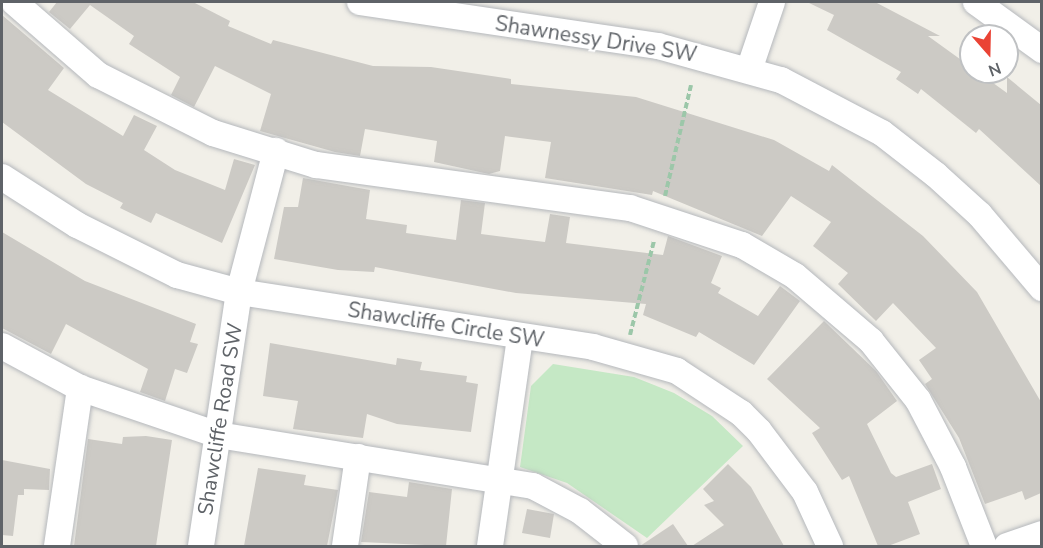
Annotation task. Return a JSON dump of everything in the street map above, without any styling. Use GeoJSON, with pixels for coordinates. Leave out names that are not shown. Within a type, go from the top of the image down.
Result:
{"type":"FeatureCollection","features":[{"type":"Feature","properties":{"kind":"street"},"geometry":{"type":"LineString","coordinates":[[14,2],[98,75],[213,133],[316,165],[630,208],[742,244],[841,311],[878,350],[918,400],[953,467],[984,546]]}},
{"type":"Feature","properties":{"kind":"street","name":"Shawnessy Drive SW"},"geometry":{"type":"LineString","coordinates":[[360,2],[658,46],[749,70],[804,90],[896,144],[980,215],[1041,288]]}},
{"type":"Feature","properties":{"kind":"street"},"geometry":{"type":"LineString","coordinates":[[749,70],[772,2]]}},
{"type":"Feature","properties":{"kind":"street"},"geometry":{"type":"LineString","coordinates":[[976,2],[1041,50]]}},
{"type":"Feature","properties":{"kind":"street","name":"Shawcliffe Road SW"},"geometry":{"type":"LineString","coordinates":[[201,546],[239,292],[276,151]]}},
{"type":"Feature","properties":{"kind":"street","name":"Shawcliffe Circle SW"},"geometry":{"type":"LineString","coordinates":[[2,177],[124,250],[177,274],[239,292],[520,337],[652,362],[719,397],[741,413],[789,467],[830,546]]}},
{"type":"Feature","properties":{"kind":"street"},"geometry":{"type":"LineString","coordinates":[[490,546],[520,337]]}},
{"type":"Feature","properties":{"kind":"street"},"geometry":{"type":"LineString","coordinates":[[2,346],[80,388],[218,435],[500,478],[533,486],[580,511],[625,546]]}},
{"type":"Feature","properties":{"kind":"street"},"geometry":{"type":"LineString","coordinates":[[57,546],[80,388]]}},
{"type":"Feature","properties":{"kind":"street"},"geometry":{"type":"LineString","coordinates":[[345,546],[358,457]]}},
{"type":"Feature","properties":{"kind":"street"},"geometry":{"type":"LineString","coordinates":[[1006,546],[1041,534]]}},
{"type":"Feature","properties":{"kind":"green space"},"geometry":{"type":"Polygon","coordinates":[[[553,364],[634,377],[674,393],[712,416],[743,446],[647,538],[567,483],[520,467],[531,386],[553,364]]]}},
{"type":"Feature","properties":{"kind":"building"},"geometry":{"type":"Polygon","coordinates":[[[57,2],[193,2],[230,21],[228,26],[271,44],[273,40],[373,66],[431,67],[511,79],[511,84],[636,97],[774,140],[829,171],[832,165],[923,236],[977,292],[1041,402],[1041,493],[1025,500],[1022,491],[985,504],[959,438],[925,384],[932,379],[919,360],[936,348],[893,303],[876,321],[838,284],[848,273],[813,246],[831,222],[791,196],[762,236],[653,191],[652,195],[545,178],[551,142],[505,136],[500,171],[489,174],[434,162],[437,141],[365,129],[360,156],[335,152],[260,131],[271,94],[215,66],[194,107],[171,95],[180,77],[129,44],[134,36],[90,5],[70,29],[49,12],[57,2]]]}},
{"type":"Feature","properties":{"kind":"building"},"geometry":{"type":"Polygon","coordinates":[[[807,2],[875,2],[940,36],[928,36],[959,58],[959,84],[995,84],[1007,93],[1007,84],[1016,84],[1041,105],[1041,186],[979,129],[976,133],[921,89],[918,94],[896,79],[901,72],[827,30],[834,15],[807,2]]]}},
{"type":"Feature","properties":{"kind":"building"},"geometry":{"type":"Polygon","coordinates":[[[2,15],[64,68],[48,90],[123,136],[134,115],[157,126],[144,150],[175,170],[225,190],[234,159],[255,165],[222,243],[156,213],[151,223],[120,208],[123,203],[86,184],[2,122],[2,15]]]}},
{"type":"Feature","properties":{"kind":"building"},"geometry":{"type":"Polygon","coordinates":[[[303,178],[370,190],[366,219],[407,225],[406,233],[456,240],[461,200],[485,203],[481,234],[545,242],[550,214],[570,217],[566,243],[663,255],[668,236],[722,256],[711,283],[721,288],[718,293],[758,316],[780,286],[800,301],[754,365],[699,332],[696,337],[643,315],[646,304],[516,293],[375,267],[374,272],[338,270],[274,259],[284,207],[298,207],[303,178]]]}},
{"type":"Feature","properties":{"kind":"building"},"geometry":{"type":"Polygon","coordinates":[[[2,232],[85,281],[196,324],[190,342],[198,344],[187,373],[175,369],[165,401],[140,392],[148,369],[66,324],[51,354],[2,328],[2,232]]]}},
{"type":"Feature","properties":{"kind":"building"},"geometry":{"type":"Polygon","coordinates":[[[824,321],[876,371],[897,401],[867,424],[891,473],[896,477],[932,464],[941,489],[908,502],[920,534],[888,546],[878,546],[849,476],[842,480],[812,433],[820,428],[767,379],[824,321]]]}},
{"type":"Feature","properties":{"kind":"building"},"geometry":{"type":"Polygon","coordinates":[[[270,343],[396,365],[397,358],[422,362],[420,370],[467,376],[466,382],[478,384],[471,432],[397,424],[367,414],[363,438],[293,429],[298,401],[263,396],[270,343]]]}},
{"type":"Feature","properties":{"kind":"building"},"geometry":{"type":"Polygon","coordinates":[[[146,436],[172,440],[156,546],[74,546],[88,439],[122,444],[123,437],[146,436]]]}},
{"type":"Feature","properties":{"kind":"building"},"geometry":{"type":"Polygon","coordinates":[[[2,460],[50,469],[49,490],[24,489],[24,495],[18,495],[13,536],[2,535],[2,460]]]}},
{"type":"Feature","properties":{"kind":"building"},"geometry":{"type":"Polygon","coordinates":[[[728,464],[751,487],[784,546],[692,546],[724,525],[704,505],[714,501],[703,489],[728,464]]]}},
{"type":"Feature","properties":{"kind":"building"},"geometry":{"type":"Polygon","coordinates":[[[258,468],[306,475],[304,485],[338,490],[327,546],[244,546],[258,468]]]}},
{"type":"Feature","properties":{"kind":"building"},"geometry":{"type":"Polygon","coordinates":[[[409,482],[452,489],[446,546],[361,542],[369,492],[407,497],[409,482]]]}},
{"type":"Feature","properties":{"kind":"building"},"geometry":{"type":"Polygon","coordinates":[[[527,509],[554,514],[550,538],[522,533],[527,509]]]}},
{"type":"Feature","properties":{"kind":"building"},"geometry":{"type":"Polygon","coordinates":[[[673,524],[688,546],[640,546],[673,524]]]}}]}
